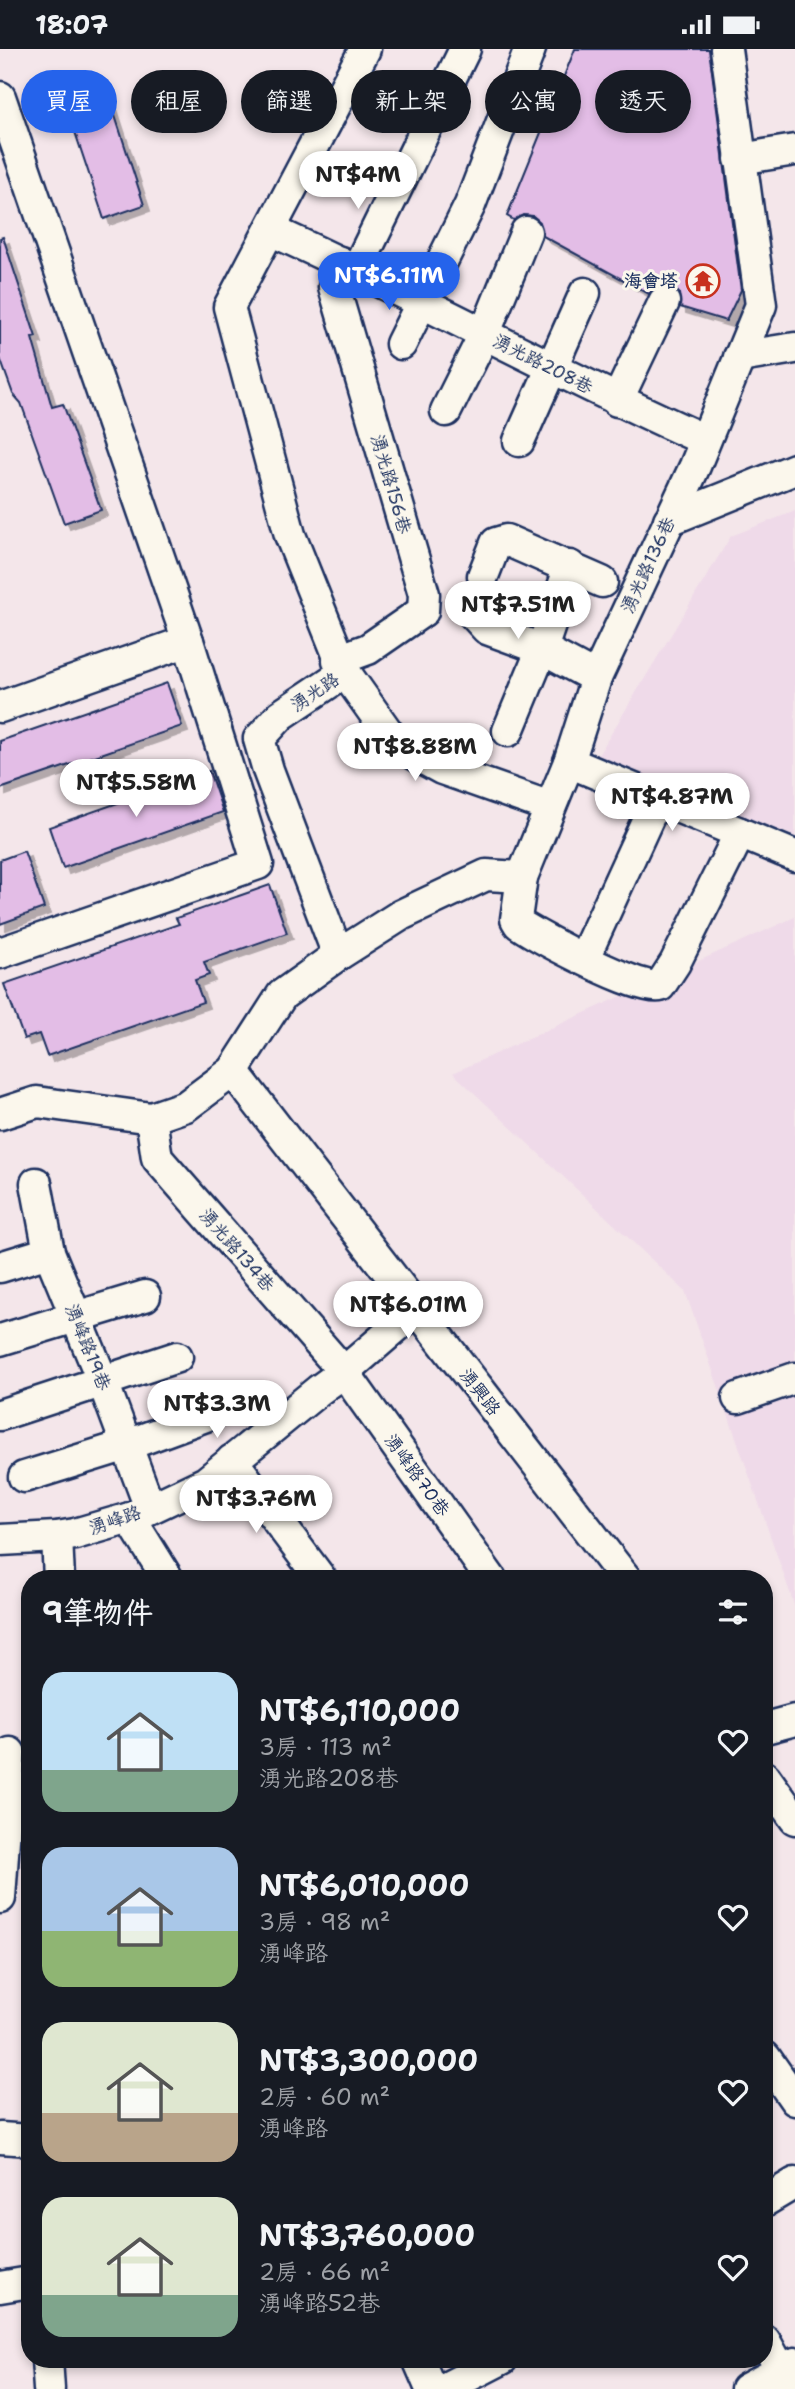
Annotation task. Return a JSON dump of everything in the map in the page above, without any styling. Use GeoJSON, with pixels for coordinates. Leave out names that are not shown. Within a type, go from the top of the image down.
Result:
{"type":"FeatureCollection","features":[{"type":"Feature","properties":{"kind":"street","name":"湧光路"},"geometry":{"type":"LineString","coordinates":[[338,955],[268,770],[259,739],[281,715],[342,666],[290,535],[229,307],[365,49]]}},
{"type":"Feature","properties":{"kind":"street"},"geometry":{"type":"LineString","coordinates":[[348,267],[405,173],[465,49]]}},
{"type":"Feature","properties":{"kind":"street"},"geometry":{"type":"LineString","coordinates":[[401,345],[470,205],[530,49]]}},
{"type":"Feature","properties":{"kind":"street","name":"湧光路136巷"},"geometry":{"type":"LineString","coordinates":[[584,958],[529,930],[516,919],[522,877],[569,762],[596,678],[705,440],[761,305],[726,49]]}},
{"type":"Feature","properties":{"kind":"street"},"geometry":{"type":"LineString","coordinates":[[0,97],[188,641],[258,864],[0,953]]}},
{"type":"Feature","properties":{"kind":"street"},"geometry":{"type":"LineString","coordinates":[[740,159],[795,150]]}},
{"type":"Feature","properties":{"kind":"street","name":"湧光路208巷"},"geometry":{"type":"LineString","coordinates":[[270,230],[617,401],[705,440]]}},
{"type":"Feature","properties":{"kind":"street"},"geometry":{"type":"LineString","coordinates":[[446,411],[484,335],[526,232]]}},
{"type":"Feature","properties":{"kind":"street","name":"湧光路156巷"},"geometry":{"type":"LineString","coordinates":[[342,666],[423,611],[424,602],[420,580],[334,288],[348,267]]}},
{"type":"Feature","properties":{"kind":"street"},"geometry":{"type":"LineString","coordinates":[[519,441],[585,293]]}},
{"type":"Feature","properties":{"kind":"street"},"geometry":{"type":"LineString","coordinates":[[617,401],[664,302]]}},
{"type":"Feature","properties":{"kind":"street"},"geometry":{"type":"LineString","coordinates":[[739,357],[795,348]]}},
{"type":"Feature","properties":{"kind":"street"},"geometry":{"type":"LineString","coordinates":[[669,520],[795,469]]}},
{"type":"Feature","properties":{"kind":"street"},"geometry":{"type":"LineString","coordinates":[[483,576],[496,543],[506,540],[602,582]]}},
{"type":"Feature","properties":{"kind":"street"},"geometry":{"type":"LineString","coordinates":[[508,731],[542,649],[570,566]]}},
{"type":"Feature","properties":{"kind":"street"},"geometry":{"type":"LineString","coordinates":[[471,607],[487,629],[542,649],[596,678]]}},
{"type":"Feature","properties":{"kind":"street"},"geometry":{"type":"LineString","coordinates":[[0,707],[188,641]]}},
{"type":"Feature","properties":{"kind":"street"},"geometry":{"type":"LineString","coordinates":[[342,666],[396,744],[442,769],[550,807]]}},
{"type":"Feature","properties":{"kind":"street"},"geometry":{"type":"LineString","coordinates":[[569,762],[795,856]]}},
{"type":"Feature","properties":{"kind":"street"},"geometry":{"type":"LineString","coordinates":[[657,799],[584,958],[641,985],[654,988],[660,986],[675,963],[740,833]]}},
{"type":"Feature","properties":{"kind":"street"},"geometry":{"type":"LineString","coordinates":[[0,1114],[37,1102],[151,1118],[186,1106],[233,1071],[282,995],[338,955],[401,915],[486,874],[522,877]]}},
{"type":"Feature","properties":{"kind":"street","name":"湧興路"},"geometry":{"type":"LineString","coordinates":[[233,1071],[619,1570]]}},
{"type":"Feature","properties":{"kind":"street","name":"湧光路134巷"},"geometry":{"type":"LineString","coordinates":[[151,1118],[157,1158],[344,1373]]}},
{"type":"Feature","properties":{"kind":"street","name":"湧峰路19巷"},"geometry":{"type":"LineString","coordinates":[[36,1183],[49,1252],[127,1445],[140,1513],[164,1570]]}},
{"type":"Feature","properties":{"kind":"street"},"geometry":{"type":"LineString","coordinates":[[0,1268],[49,1252]]}},
{"type":"Feature","properties":{"kind":"street"},"geometry":{"type":"LineString","coordinates":[[0,1340],[145,1296]]}},
{"type":"Feature","properties":{"kind":"street","name":"湧峰路"},"geometry":{"type":"LineString","coordinates":[[0,1540],[57,1537],[140,1513],[206,1482],[344,1373],[416,1310]]}},
{"type":"Feature","properties":{"kind":"street"},"geometry":{"type":"LineString","coordinates":[[0,1415],[177,1357]]}},
{"type":"Feature","properties":{"kind":"street","name":"湧峰路70巷"},"geometry":{"type":"LineString","coordinates":[[344,1373],[485,1570]]}},
{"type":"Feature","properties":{"kind":"street"},"geometry":{"type":"LineString","coordinates":[[738,1398],[795,1378]]}},
{"type":"Feature","properties":{"kind":"street"},"geometry":{"type":"LineString","coordinates":[[24,1477],[127,1445],[211,1414]]}},
{"type":"Feature","properties":{"kind":"street"},"geometry":{"type":"LineString","coordinates":[[232,1460],[314,1570]]}},
{"type":"Feature","properties":{"kind":"street"},"geometry":{"type":"LineString","coordinates":[[57,1537],[59,1570]]}},
{"type":"Feature","properties":{"kind":"street"},"geometry":{"type":"LineString","coordinates":[[773,1726],[795,1720]]}},
{"type":"Feature","properties":{"kind":"street"},"geometry":{"type":"LineString","coordinates":[[0,1898],[13,1752]]}},
{"type":"Feature","properties":{"kind":"street"},"geometry":{"type":"LineString","coordinates":[[773,1788],[795,1819]]}},
{"type":"Feature","properties":{"kind":"street"},"geometry":{"type":"LineString","coordinates":[[773,2069],[795,2101]]}},
{"type":"Feature","properties":{"kind":"street"},"geometry":{"type":"LineString","coordinates":[[0,2138],[21,2139]]}},
{"type":"Feature","properties":{"kind":"street"},"geometry":{"type":"LineString","coordinates":[[773,2196],[795,2183]]}},
{"type":"Feature","properties":{"kind":"street"},"geometry":{"type":"LineString","coordinates":[[0,2287],[21,2284]]}},
{"type":"Feature","properties":{"kind":"street"},"geometry":{"type":"LineString","coordinates":[[746,2389],[789,2374],[773,2352]]}},
{"type":"Feature","properties":{"kind":"street"},"geometry":{"type":"LineString","coordinates":[[48,2368],[49,2389]]}},
{"type":"Feature","properties":{"kind":"street"},"geometry":{"type":"LineString","coordinates":[[420,2368],[431,2389]]}},
{"type":"Feature","properties":{"kind":"street"},"geometry":{"type":"LineString","coordinates":[[443,2389],[484,2368]]}},
{"type":"Feature","properties":{"kind":"shaded area"},"geometry":{"type":"Polygon","coordinates":[[[795,511],[795,836],[594,762],[731,536],[795,511]]]}},
{"type":"Feature","properties":{"kind":"shaded area"},"geometry":{"type":"Polygon","coordinates":[[[795,917],[795,1607],[685,1291],[453,1073],[795,917]]]}},
{"type":"Feature","properties":{"kind":"building"},"geometry":{"type":"Polygon","coordinates":[[[575,49],[709,49],[741,290],[726,321],[680,307],[679,293],[671,286],[655,287],[649,294],[543,236],[540,222],[533,216],[523,215],[514,220],[507,216],[541,133],[581,133],[581,70],[566,70],[575,49]]]}},
{"type":"Feature","properties":{"kind":"building"},"geometry":{"type":"Polygon","coordinates":[[[117,122],[144,205],[104,219],[75,133],[117,133],[117,122]]]}},
{"type":"Feature","properties":{"kind":"building"},"geometry":{"type":"Polygon","coordinates":[[[3,237],[36,337],[32,338],[52,407],[63,404],[101,510],[64,523],[21,403],[13,394],[0,358],[0,238],[3,237]]]}},
{"type":"Feature","properties":{"kind":"building"},"geometry":{"type":"Polygon","coordinates":[[[167,683],[182,726],[0,789],[0,741],[167,683]]]}},
{"type":"Feature","properties":{"kind":"building"},"geometry":{"type":"Polygon","coordinates":[[[209,771],[223,812],[63,868],[49,827],[209,771]]]}},
{"type":"Feature","properties":{"kind":"building"},"geometry":{"type":"Polygon","coordinates":[[[24,851],[44,908],[0,924],[0,860],[24,851]]]}},
{"type":"Feature","properties":{"kind":"building"},"geometry":{"type":"Polygon","coordinates":[[[270,885],[287,933],[204,962],[209,975],[195,980],[203,1002],[47,1056],[39,1034],[24,1039],[4,984],[179,924],[176,918],[270,885]]]}},
{"type":"Feature","properties":{"kind":"place","name":"海會塔"},"geometry":{"type":"Point","coordinates":[703,281]}}]}
